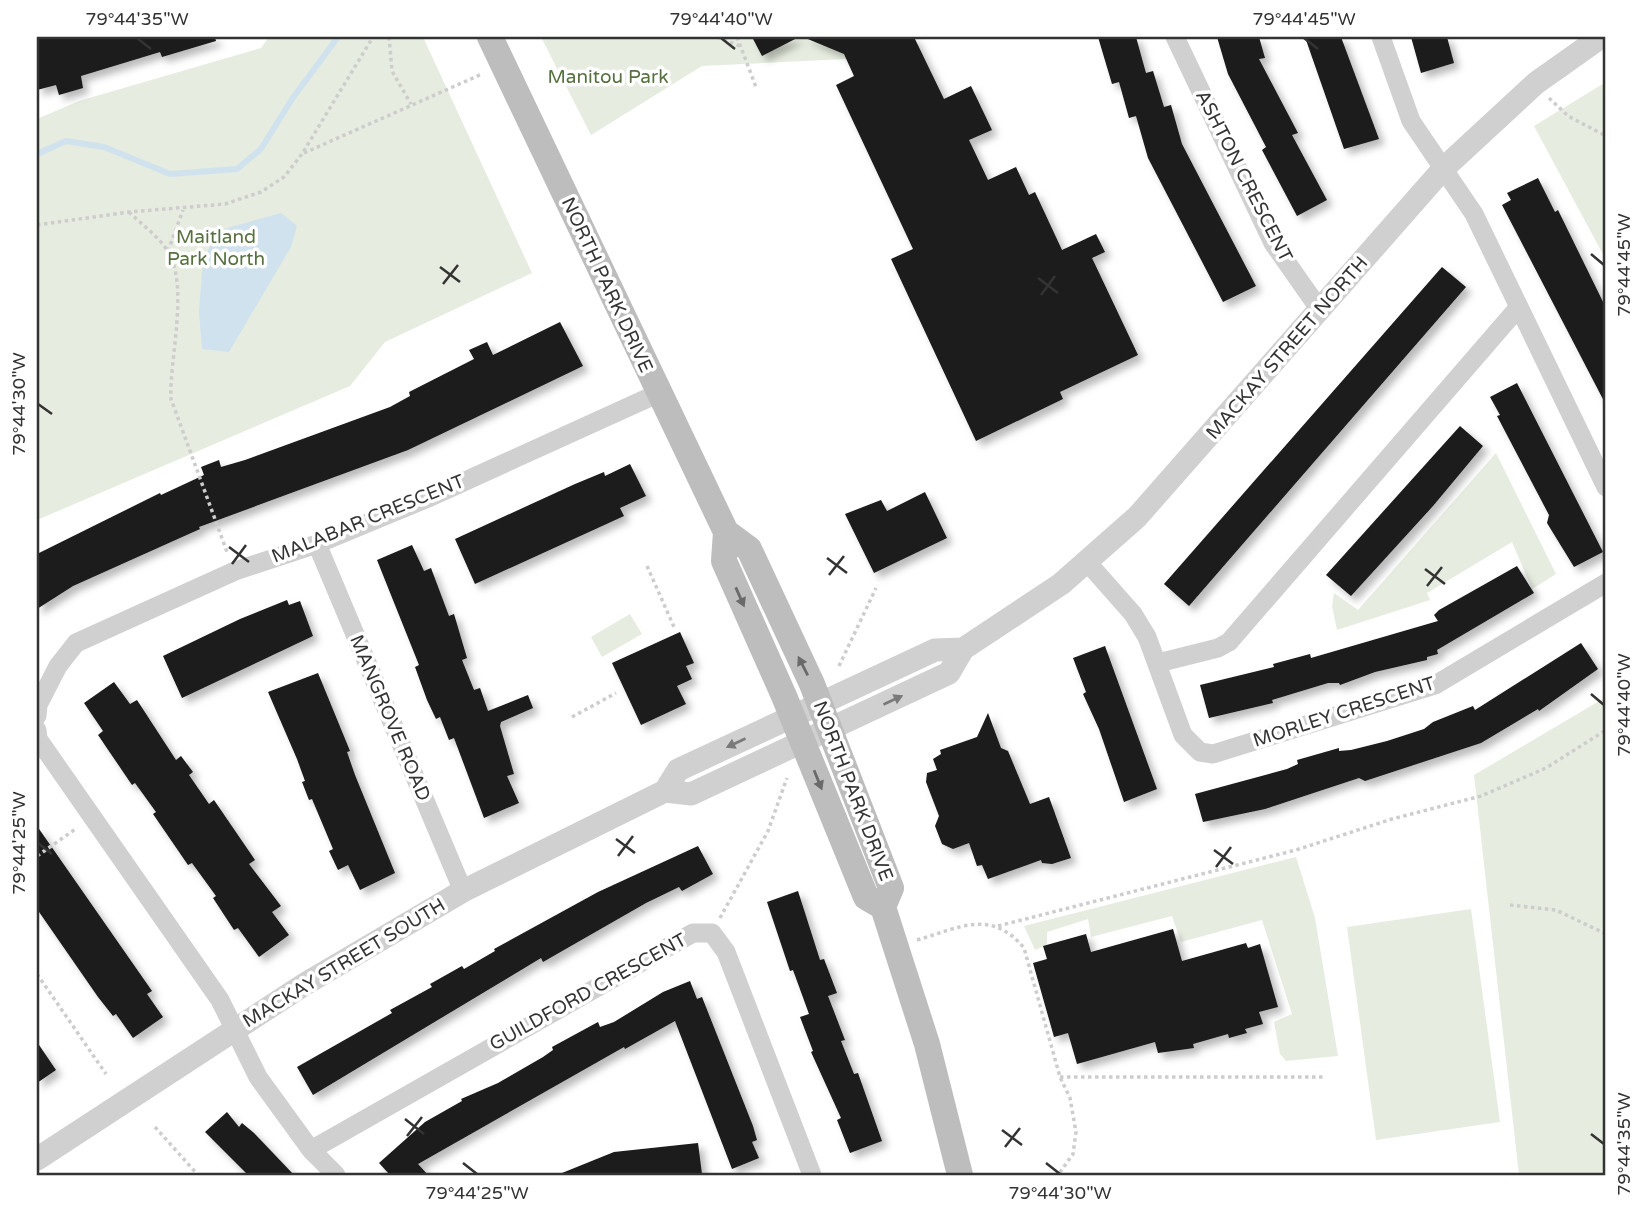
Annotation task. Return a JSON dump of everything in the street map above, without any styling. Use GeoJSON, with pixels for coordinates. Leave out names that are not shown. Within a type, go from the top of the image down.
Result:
{"type":"FeatureCollection","features":[{"type":"Feature","properties":{"kind":"main road","name":"NORTH PARK DRIVE"},"geometry":{"type":"LineString","coordinates":[[490,37],[726,532],[749,549],[820,703],[891,888],[883,907]]}},
{"type":"Feature","properties":{"kind":"main road","name":"NORTH PARK DRIVE"},"geometry":{"type":"LineString","coordinates":[[726,532],[724,561],[866,897],[883,907],[927,1044],[960,1175]]}},
{"type":"Feature","properties":{"kind":"street","name":"ASHTON CRESCENT"},"geometry":{"type":"LineString","coordinates":[[1175,37],[1273,243],[1320,310]]}},
{"type":"Feature","properties":{"kind":"street"},"geometry":{"type":"LineString","coordinates":[[1381,37],[1410,121],[1474,214],[1606,487]]}},
{"type":"Feature","properties":{"kind":"street","name":"MACKAY STREET NORTH"},"geometry":{"type":"LineString","coordinates":[[831,728],[948,673],[963,649],[1033,605],[1088,563],[1174,478],[1443,169],[1489,123],[1536,83],[1601,37]]}},
{"type":"Feature","properties":{"kind":"street"},"geometry":{"type":"LineString","coordinates":[[1158,663],[1218,648],[1229,642],[1518,307]]}},
{"type":"Feature","properties":{"kind":"street","name":"MALABAR CRESCENT"},"geometry":{"type":"LineString","coordinates":[[37,716],[58,666],[76,643],[235,571],[317,544],[428,498],[659,393]]}},
{"type":"Feature","properties":{"kind":"street","name":"MANGROVE ROAD"},"geometry":{"type":"LineString","coordinates":[[317,544],[463,891]]}},
{"type":"Feature","properties":{"kind":"street","name":"MORLEY CRESCENT"},"geometry":{"type":"LineString","coordinates":[[1088,563],[1133,614],[1158,663],[1183,735],[1200,752],[1213,754],[1436,685],[1606,583]]}},
{"type":"Feature","properties":{"kind":"street","name":"MACKAY STREET NORTH"},"geometry":{"type":"LineString","coordinates":[[820,703],[934,650],[963,649]]}},
{"type":"Feature","properties":{"kind":"street","name":"MACKAY STREET SOUTH"},"geometry":{"type":"LineString","coordinates":[[37,1159],[328,970],[463,891],[665,791],[678,770],[820,703]]}},
{"type":"Feature","properties":{"kind":"street","name":"MACKAY STREET SOUTH"},"geometry":{"type":"LineString","coordinates":[[665,791],[691,794],[831,728]]}},
{"type":"Feature","properties":{"kind":"street"},"geometry":{"type":"LineString","coordinates":[[37,730],[38,739],[220,1000],[258,1077],[311,1150],[336,1175]]}},
{"type":"Feature","properties":{"kind":"street","name":"GUILDFORD CRESCENT"},"geometry":{"type":"LineString","coordinates":[[311,1150],[693,933],[712,933],[726,952],[812,1175]]}},
{"type":"Feature","properties":{"kind":"path"},"geometry":{"type":"LineString","coordinates":[[37,225],[129,212],[225,204],[261,192],[284,177],[302,153],[373,37]]}},
{"type":"Feature","properties":{"kind":"path"},"geometry":{"type":"LineString","coordinates":[[389,37],[392,71],[411,104]]}},
{"type":"Feature","properties":{"kind":"path"},"geometry":{"type":"LineString","coordinates":[[716,37],[740,46]]}},
{"type":"Feature","properties":{"kind":"path"},"geometry":{"type":"LineString","coordinates":[[737,37],[756,87]]}},
{"type":"Feature","properties":{"kind":"path"},"geometry":{"type":"LineString","coordinates":[[302,153],[503,66]]}},
{"type":"Feature","properties":{"kind":"path"},"geometry":{"type":"LineString","coordinates":[[1536,83],[1559,110],[1606,136]]}},
{"type":"Feature","properties":{"kind":"path"},"geometry":{"type":"LineString","coordinates":[[183,209],[168,251],[179,313],[170,377],[171,399],[235,571]]}},
{"type":"Feature","properties":{"kind":"path"},"geometry":{"type":"LineString","coordinates":[[129,212],[168,251]]}},
{"type":"Feature","properties":{"kind":"path"},"geometry":{"type":"LineString","coordinates":[[647,566],[674,627]]}},
{"type":"Feature","properties":{"kind":"path"},"geometry":{"type":"LineString","coordinates":[[839,666],[876,588]]}},
{"type":"Feature","properties":{"kind":"path"},"geometry":{"type":"LineString","coordinates":[[572,717],[616,693]]}},
{"type":"Feature","properties":{"kind":"path"},"geometry":{"type":"LineString","coordinates":[[998,926],[1296,850],[1392,819],[1481,796],[1546,768],[1606,730]]}},
{"type":"Feature","properties":{"kind":"path"},"geometry":{"type":"LineString","coordinates":[[712,933],[768,831],[787,778]]}},
{"type":"Feature","properties":{"kind":"path"},"geometry":{"type":"LineString","coordinates":[[37,856],[93,817]]}},
{"type":"Feature","properties":{"kind":"path"},"geometry":{"type":"LineString","coordinates":[[1510,905],[1556,909],[1606,934]]}},
{"type":"Feature","properties":{"kind":"path"},"geometry":{"type":"LineString","coordinates":[[897,946],[980,922],[998,926],[1013,935],[1024,948],[1060,1077],[1070,1098],[1076,1132],[1070,1161],[1058,1175]]}},
{"type":"Feature","properties":{"kind":"path"},"geometry":{"type":"LineString","coordinates":[[37,974],[106,1074]]}},
{"type":"Feature","properties":{"kind":"path"},"geometry":{"type":"LineString","coordinates":[[1060,1077],[1325,1077]]}},
{"type":"Feature","properties":{"kind":"path"},"geometry":{"type":"LineString","coordinates":[[155,1127],[198,1175]]}},
{"type":"Feature","properties":{"kind":"green space","name":"Maitland Park North"},"geometry":{"type":"Polygon","coordinates":[[[269,37],[423,37],[532,273],[385,342],[350,386],[37,520],[37,119],[79,101],[261,48],[269,37]]]}},
{"type":"Feature","properties":{"kind":"green space","name":"Manitou Park"},"geometry":{"type":"Polygon","coordinates":[[[541,37],[894,37],[846,59],[702,66],[591,135],[541,37]]]}},
{"type":"Feature","properties":{"kind":"green space"},"geometry":{"type":"Polygon","coordinates":[[[1606,82],[1606,260],[1534,126],[1606,82]]]}},
{"type":"Feature","properties":{"kind":"green space"},"geometry":{"type":"Polygon","coordinates":[[[1496,453],[1556,574],[1532,589],[1512,542],[1427,593],[1430,600],[1337,630],[1332,606],[1334,593],[1358,610],[1496,453]]]}},
{"type":"Feature","properties":{"kind":"green space"},"geometry":{"type":"Polygon","coordinates":[[[630,614],[642,634],[602,657],[591,637],[630,614]]]}},
{"type":"Feature","properties":{"kind":"green space"},"geometry":{"type":"Polygon","coordinates":[[[1606,697],[1606,1175],[1519,1175],[1474,775],[1606,697]]]}},
{"type":"Feature","properties":{"kind":"green space"},"geometry":{"type":"Polygon","coordinates":[[[1296,857],[1315,918],[1338,1056],[1286,1061],[1280,1054],[1274,1022],[1292,1014],[1262,920],[1181,942],[1172,916],[1091,937],[1088,919],[1047,932],[1047,945],[1035,950],[1024,926],[1296,857]]]}},
{"type":"Feature","properties":{"kind":"green space"},"geometry":{"type":"Polygon","coordinates":[[[1471,909],[1500,1122],[1376,1140],[1347,927],[1471,909]]]}},
{"type":"Feature","properties":{"kind":"water"},"geometry":{"type":"Polygon","coordinates":[[[281,213],[297,226],[291,247],[229,352],[202,349],[199,311],[203,261],[217,231],[281,213]]]}},
{"type":"Feature","properties":{"kind":"building"},"geometry":{"type":"Polygon","coordinates":[[[37,37],[215,37],[216,41],[162,57],[160,52],[81,76],[83,88],[59,95],[56,85],[37,90],[37,37]]]}},
{"type":"Feature","properties":{"kind":"building"},"geometry":{"type":"Polygon","coordinates":[[[752,37],[799,37],[762,56],[752,37]]]}},
{"type":"Feature","properties":{"kind":"building"},"geometry":{"type":"Polygon","coordinates":[[[803,37],[914,37],[944,99],[971,86],[992,130],[969,140],[988,180],[1016,167],[1029,195],[1035,192],[1062,250],[1096,234],[1105,252],[1092,258],[1138,355],[1060,392],[1063,399],[976,441],[891,259],[913,249],[836,85],[854,76],[844,54],[803,37]]]}},
{"type":"Feature","properties":{"kind":"building"},"geometry":{"type":"Polygon","coordinates":[[[1098,37],[1136,37],[1146,73],[1153,71],[1164,107],[1171,105],[1182,144],[1256,286],[1223,302],[1148,158],[1136,116],[1129,118],[1119,82],[1112,84],[1098,37]]]}},
{"type":"Feature","properties":{"kind":"building"},"geometry":{"type":"Polygon","coordinates":[[[1217,37],[1259,37],[1265,58],[1259,59],[1298,133],[1292,135],[1327,200],[1297,216],[1262,150],[1266,147],[1228,74],[1217,37]]]}},
{"type":"Feature","properties":{"kind":"building"},"geometry":{"type":"Polygon","coordinates":[[[1305,37],[1341,37],[1379,139],[1344,149],[1305,37]]]}},
{"type":"Feature","properties":{"kind":"building"},"geometry":{"type":"Polygon","coordinates":[[[1411,37],[1447,37],[1454,63],[1421,73],[1411,37]]]}},
{"type":"Feature","properties":{"kind":"building"},"geometry":{"type":"Polygon","coordinates":[[[1538,178],[1555,212],[1558,210],[1606,308],[1606,405],[1502,205],[1511,200],[1507,193],[1538,178]]]}},
{"type":"Feature","properties":{"kind":"building"},"geometry":{"type":"Polygon","coordinates":[[[1442,267],[1466,287],[1189,606],[1164,584],[1442,267]]]}},
{"type":"Feature","properties":{"kind":"building"},"geometry":{"type":"Polygon","coordinates":[[[560,322],[583,366],[408,450],[199,527],[200,529],[73,586],[37,609],[37,554],[160,493],[161,495],[204,475],[201,467],[219,460],[221,467],[245,460],[390,407],[410,396],[409,392],[474,359],[469,350],[487,342],[493,355],[560,322]]]}},
{"type":"Feature","properties":{"kind":"building"},"geometry":{"type":"Polygon","coordinates":[[[1517,383],[1603,552],[1574,567],[1547,523],[1549,515],[1497,416],[1500,415],[1490,397],[1517,383]]]}},
{"type":"Feature","properties":{"kind":"building"},"geometry":{"type":"Polygon","coordinates":[[[1460,426],[1483,446],[1433,506],[1351,596],[1326,575],[1460,426]]]}},
{"type":"Feature","properties":{"kind":"building"},"geometry":{"type":"Polygon","coordinates":[[[630,464],[646,496],[620,508],[624,516],[475,584],[455,539],[575,484],[604,472],[605,476],[630,464]]]}},
{"type":"Feature","properties":{"kind":"building"},"geometry":{"type":"Polygon","coordinates":[[[925,492],[947,538],[874,573],[845,514],[881,500],[887,511],[925,492]]]}},
{"type":"Feature","properties":{"kind":"building"},"geometry":{"type":"Polygon","coordinates":[[[412,545],[424,571],[431,568],[449,616],[454,614],[467,658],[462,660],[474,690],[480,688],[488,711],[528,695],[533,708],[501,722],[500,726],[514,774],[507,776],[519,803],[484,818],[454,738],[449,740],[440,717],[436,719],[427,700],[415,667],[419,665],[377,560],[412,545]]]}},
{"type":"Feature","properties":{"kind":"building"},"geometry":{"type":"Polygon","coordinates":[[[1517,566],[1534,593],[1437,650],[1438,654],[1427,657],[1427,660],[1375,672],[1340,685],[1328,683],[1272,700],[1273,703],[1209,718],[1200,685],[1274,667],[1273,664],[1310,654],[1311,658],[1438,621],[1434,615],[1439,610],[1517,566]]]}},
{"type":"Feature","properties":{"kind":"building"},"geometry":{"type":"Polygon","coordinates":[[[287,600],[289,605],[300,601],[313,636],[182,698],[163,656],[287,600]]]}},
{"type":"Feature","properties":{"kind":"building"},"geometry":{"type":"Polygon","coordinates":[[[680,632],[694,663],[686,666],[692,679],[677,686],[686,704],[641,725],[612,663],[680,632]]]}},
{"type":"Feature","properties":{"kind":"building"},"geometry":{"type":"Polygon","coordinates":[[[1581,643],[1598,669],[1539,711],[1538,709],[1481,743],[1365,781],[1359,778],[1265,809],[1203,822],[1195,794],[1287,769],[1298,764],[1297,760],[1339,748],[1339,751],[1351,750],[1387,741],[1424,729],[1433,722],[1473,706],[1475,710],[1581,643]]]}},
{"type":"Feature","properties":{"kind":"building"},"geometry":{"type":"Polygon","coordinates":[[[1105,646],[1157,789],[1124,802],[1099,729],[1083,694],[1086,692],[1073,658],[1105,646]]]}},
{"type":"Feature","properties":{"kind":"building"},"geometry":{"type":"Polygon","coordinates":[[[318,673],[350,751],[347,752],[355,775],[395,873],[360,890],[348,865],[338,870],[329,851],[333,849],[312,799],[309,800],[297,759],[268,692],[318,673]]]}},
{"type":"Feature","properties":{"kind":"building"},"geometry":{"type":"Polygon","coordinates":[[[114,682],[130,704],[137,700],[176,760],[181,756],[193,772],[189,775],[209,804],[214,800],[255,860],[249,864],[281,906],[272,912],[289,935],[259,957],[238,928],[234,930],[213,898],[216,896],[192,863],[188,865],[153,814],[156,812],[135,783],[132,785],[98,735],[103,731],[84,703],[114,682]]]}},
{"type":"Feature","properties":{"kind":"building"},"geometry":{"type":"Polygon","coordinates":[[[988,713],[1001,748],[1008,751],[1030,804],[1049,797],[1071,858],[1052,864],[1042,863],[1041,860],[988,879],[982,865],[977,866],[969,843],[953,849],[942,844],[935,826],[939,816],[926,782],[927,773],[937,770],[933,759],[941,754],[940,750],[977,737],[988,713]]]}},
{"type":"Feature","properties":{"kind":"building"},"geometry":{"type":"Polygon","coordinates":[[[37,826],[152,991],[147,994],[163,1017],[133,1038],[116,1014],[113,1016],[98,997],[37,909],[37,826]]]}},
{"type":"Feature","properties":{"kind":"building"},"geometry":{"type":"Polygon","coordinates":[[[698,846],[713,874],[682,891],[679,887],[646,903],[543,962],[541,958],[313,1095],[297,1067],[392,1013],[390,1010],[432,987],[430,984],[462,966],[464,969],[495,951],[494,949],[598,892],[698,846]]]}},
{"type":"Feature","properties":{"kind":"building"},"geometry":{"type":"Polygon","coordinates":[[[798,891],[820,960],[824,959],[837,993],[828,996],[845,1040],[841,1041],[854,1074],[858,1073],[882,1141],[850,1153],[837,1120],[841,1118],[811,1052],[813,1051],[800,1017],[809,1014],[793,970],[790,971],[767,902],[798,891]]]}},
{"type":"Feature","properties":{"kind":"building"},"geometry":{"type":"Polygon","coordinates":[[[1173,929],[1182,961],[1246,943],[1248,948],[1260,944],[1278,1007],[1259,1012],[1263,1024],[1245,1029],[1247,1033],[1229,1038],[1228,1034],[1193,1044],[1194,1048],[1158,1053],[1155,1042],[1077,1064],[1068,1033],[1054,1037],[1033,963],[1047,959],[1043,946],[1086,934],[1091,952],[1173,929]]]}},
{"type":"Feature","properties":{"kind":"building"},"geometry":{"type":"Polygon","coordinates":[[[690,981],[697,999],[702,997],[753,1126],[757,1140],[752,1142],[759,1158],[732,1169],[675,1021],[418,1164],[428,1175],[390,1175],[379,1163],[425,1122],[462,1101],[461,1099],[498,1083],[543,1057],[553,1050],[552,1047],[598,1022],[600,1027],[614,1022],[663,992],[690,981]]]}},
{"type":"Feature","properties":{"kind":"building"},"geometry":{"type":"Polygon","coordinates":[[[37,1042],[56,1070],[37,1083],[37,1042]]]}},
{"type":"Feature","properties":{"kind":"building"},"geometry":{"type":"Polygon","coordinates":[[[227,1112],[239,1127],[242,1123],[254,1133],[294,1175],[248,1175],[205,1132],[227,1112]]]}},
{"type":"Feature","properties":{"kind":"building"},"geometry":{"type":"Polygon","coordinates":[[[698,1143],[702,1174],[557,1175],[614,1152],[698,1143]]]}},
{"type":"Feature","properties":{"kind":"waterway"},"geometry":{"type":"LineString","coordinates":[[37,154],[66,141],[104,147],[170,174],[237,169],[261,149],[292,99],[338,37]]}}]}
